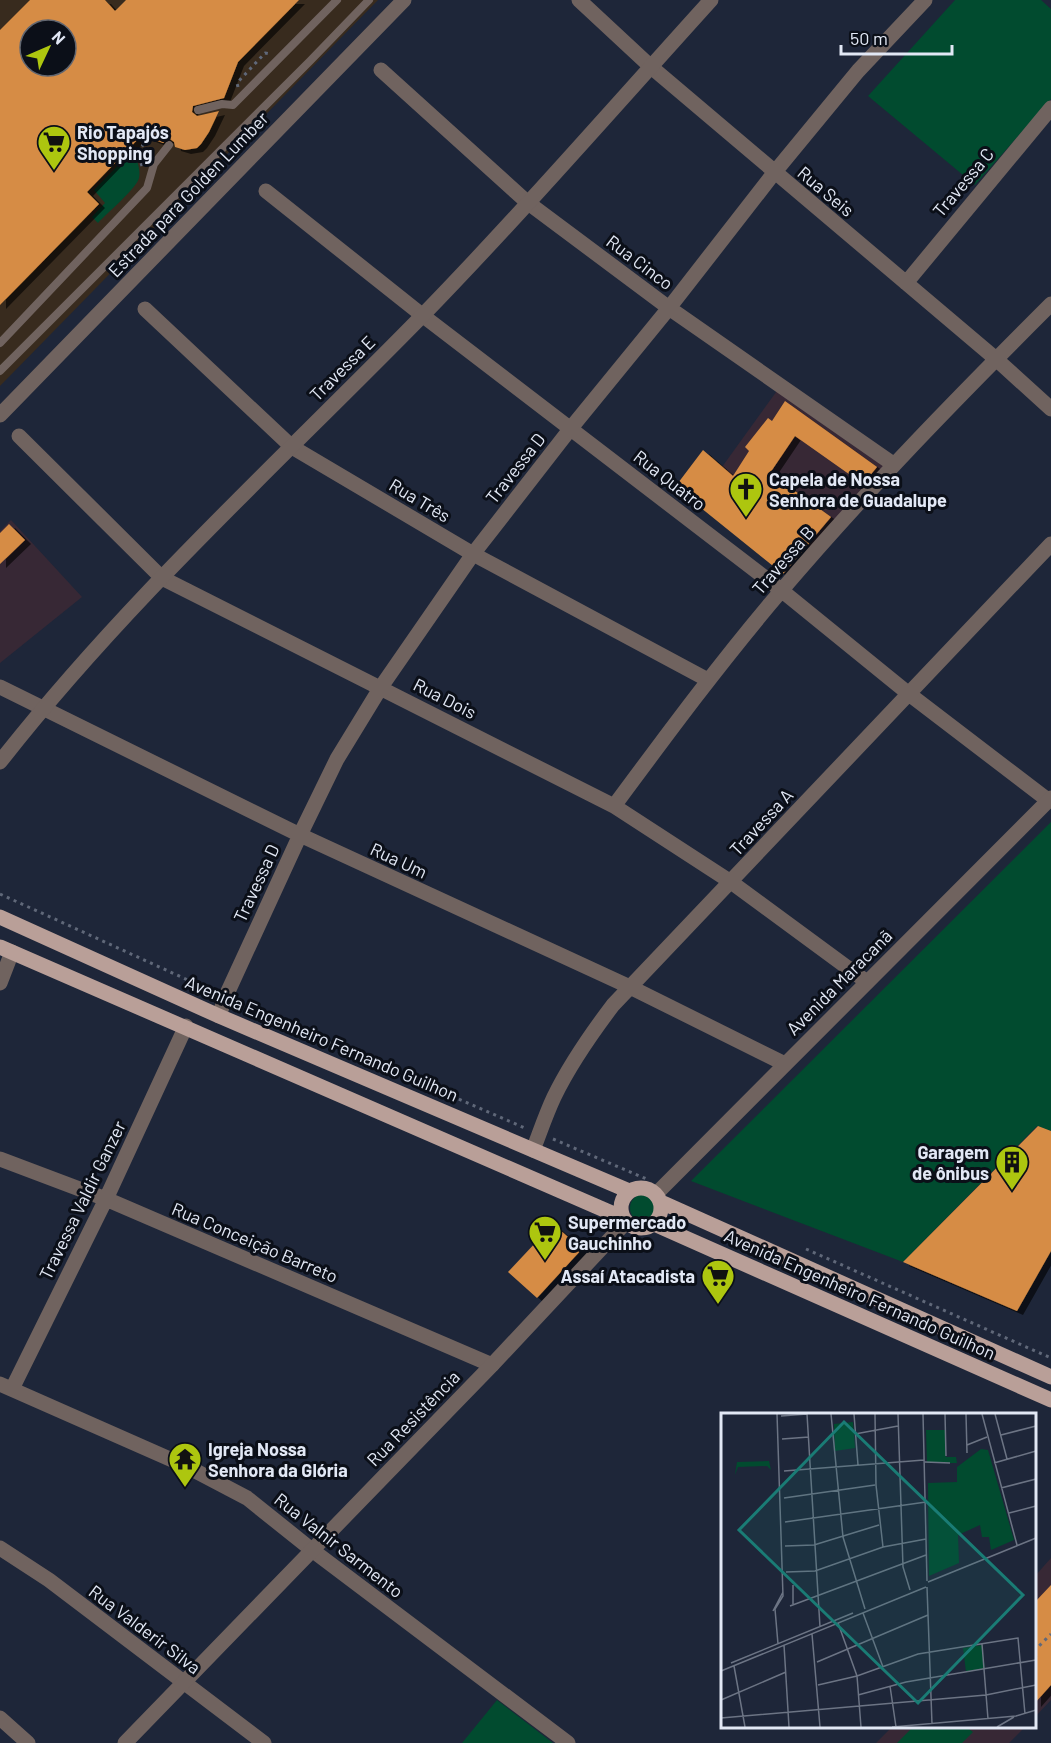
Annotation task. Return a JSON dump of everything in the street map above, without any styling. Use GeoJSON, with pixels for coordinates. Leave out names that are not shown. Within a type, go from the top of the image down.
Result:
{"type":"FeatureCollection","features":[{"type":"Feature","properties":{"kind":"main road","name":"Avenida Engenheiro Fernando Guilhon"},"geometry":{"type":"LineString","coordinates":[[0,917],[219,1016],[629,1191],[643,1187],[658,1198],[1051,1377]]}},
{"type":"Feature","properties":{"kind":"main road","name":"Avenida Engenheiro Fernando Guilhon"},"geometry":{"type":"LineString","coordinates":[[6,950],[186,1026],[640,1228],[654,1224],[1051,1400]]}},
{"type":"Feature","properties":{"kind":"main road"},"geometry":{"type":"LineString","coordinates":[[625,1220],[621,1214],[621,1204],[629,1191]]}},
{"type":"Feature","properties":{"kind":"main road"},"geometry":{"type":"LineString","coordinates":[[654,1224],[662,1212],[658,1198]]}},
{"type":"Feature","properties":{"kind":"street","name":"Estrada para Golden Lumber"},"geometry":{"type":"LineString","coordinates":[[0,415],[404,0]]}},
{"type":"Feature","properties":{"kind":"street","name":"Rua Seis"},"geometry":{"type":"LineString","coordinates":[[579,0],[650,66],[996,359],[1051,409]]}},
{"type":"Feature","properties":{"kind":"street","name":"Travessa E"},"geometry":{"type":"LineString","coordinates":[[0,762],[42,708],[162,578],[422,315],[711,0]]}},
{"type":"Feature","properties":{"kind":"street","name":"Travessa D"},"geometry":{"type":"LineString","coordinates":[[219,1016],[225,998],[337,759],[381,687],[473,554],[774,173],[858,71],[925,0]]}},
{"type":"Feature","properties":{"kind":"street","name":"Rua Cinco"},"geometry":{"type":"LineString","coordinates":[[381,70],[527,202],[669,308],[893,464]]}},
{"type":"Feature","properties":{"kind":"street","name":"Travessa C"},"geometry":{"type":"LineString","coordinates":[[906,283],[1049,113]]}},
{"type":"Feature","properties":{"kind":"street","name":"Rua Quatro"},"geometry":{"type":"LineString","coordinates":[[266,191],[422,315],[781,590],[909,694],[1050,799]]}},
{"type":"Feature","properties":{"kind":"street","name":"Travessa B"},"geometry":{"type":"LineString","coordinates":[[614,806],[708,680],[781,590],[893,464],[1051,304]]}},
{"type":"Feature","properties":{"kind":"street","name":"Rua Três"},"geometry":{"type":"LineString","coordinates":[[145,309],[292,447],[473,554],[708,680]]}},
{"type":"Feature","properties":{"kind":"street","name":"Rua Dois"},"geometry":{"type":"LineString","coordinates":[[19,436],[162,578],[614,806],[731,882],[867,982]]}},
{"type":"Feature","properties":{"kind":"street","name":"Travessa A"},"geometry":{"type":"LineString","coordinates":[[534,1150],[554,1097],[572,1063],[599,1024],[630,987],[1051,544]]}},
{"type":"Feature","properties":{"kind":"street","name":"Rua Um"},"geometry":{"type":"LineString","coordinates":[[0,687],[300,836],[630,987],[784,1064]]}},
{"type":"Feature","properties":{"kind":"street","name":"Avenida Maracanã"},"geometry":{"type":"LineString","coordinates":[[658,1198],[784,1064],[1050,799]]}},
{"type":"Feature","properties":{"kind":"street"},"geometry":{"type":"LineString","coordinates":[[0,982],[6,950]]}},
{"type":"Feature","properties":{"kind":"street","name":"Travessa Valdir Ganzer"},"geometry":{"type":"LineString","coordinates":[[6,1386],[106,1199],[186,1026]]}},
{"type":"Feature","properties":{"kind":"street","name":"Rua Conceição Barreto"},"geometry":{"type":"LineString","coordinates":[[0,1159],[106,1199],[492,1365]]}},
{"type":"Feature","properties":{"kind":"street","name":"Rua Resistência"},"geometry":{"type":"LineString","coordinates":[[125,1743],[492,1365],[625,1220]]}},
{"type":"Feature","properties":{"kind":"street","name":"Rua Valnir Sarmento"},"geometry":{"type":"LineString","coordinates":[[6,1386],[188,1467],[247,1498],[312,1550],[568,1743]]}},
{"type":"Feature","properties":{"kind":"street","name":"Rua Valderir Silva"},"geometry":{"type":"LineString","coordinates":[[0,1548],[49,1580],[264,1743]]}},
{"type":"Feature","properties":{"kind":"street"},"geometry":{"type":"LineString","coordinates":[[0,1718],[28,1743]]}},
{"type":"Feature","properties":{"kind":"lane"},"geometry":{"type":"LineString","coordinates":[[198,110],[222,104],[233,105],[337,0]]}},
{"type":"Feature","properties":{"kind":"lane"},"geometry":{"type":"LineString","coordinates":[[0,370],[369,0]]}},
{"type":"Feature","properties":{"kind":"lane"},"geometry":{"type":"LineString","coordinates":[[0,342],[147,188],[154,164],[169,145]]}},
{"type":"Feature","properties":{"kind":"path"},"geometry":{"type":"LineString","coordinates":[[1036,1650],[1051,1634]]}},
{"type":"Feature","properties":{"kind":"path"},"geometry":{"type":"LineString","coordinates":[[1036,1657],[1039,1660]]}},
{"type":"Feature","properties":{"kind":"shaded area","name":"Rio Tapajós Shopping"},"geometry":{"type":"Polygon","coordinates":[[[0,0],[378,0],[0,386],[0,0]]]}},
{"type":"Feature","properties":{"kind":"shaded area"},"geometry":{"type":"Polygon","coordinates":[[[779,388],[887,467],[813,549],[722,467],[779,388]]]}},
{"type":"Feature","properties":{"kind":"shaded area"},"geometry":{"type":"Polygon","coordinates":[[[11,520],[82,597],[0,663],[0,531],[11,520]]]}},
{"type":"Feature","properties":{"kind":"shaded area"},"geometry":{"type":"Polygon","coordinates":[[[1051,1558],[1051,1700],[1036,1716],[1036,1575],[1051,1558]]]}},
{"type":"Feature","properties":{"kind":"shaded area"},"geometry":{"type":"Polygon","coordinates":[[[891,1728],[1024,1728],[1009,1743],[876,1743],[891,1728]]]}},
{"type":"Feature","properties":{"kind":"green space"},"geometry":{"type":"Polygon","coordinates":[[[955,0],[1041,0],[1051,9],[1051,99],[975,185],[868,96],[955,0]]]}},
{"type":"Feature","properties":{"kind":"green space"},"geometry":{"type":"Polygon","coordinates":[[[133,150],[138,164],[139,178],[127,194],[98,223],[92,217],[105,203],[94,190],[133,150]]]}},
{"type":"Feature","properties":{"kind":"green space"},"geometry":{"type":"Polygon","coordinates":[[[1051,822],[1051,1131],[1037,1126],[903,1262],[691,1181],[1051,822]]]}},
{"type":"Feature","properties":{"kind":"green space"},"geometry":{"type":"Polygon","coordinates":[[[644,1194],[654,1198],[658,1208],[654,1218],[644,1222],[634,1218],[630,1208],[634,1198],[644,1194]]]}},
{"type":"Feature","properties":{"kind":"green space"},"geometry":{"type":"Polygon","coordinates":[[[497,1700],[553,1743],[462,1743],[497,1700]]]}},
{"type":"Feature","properties":{"kind":"green space"},"geometry":{"type":"Polygon","coordinates":[[[912,1728],[967,1728],[973,1732],[962,1743],[897,1743],[912,1728]]]}},
{"type":"Feature","properties":{"kind":"building","name":"Rio Tapajós Shopping"},"geometry":{"type":"Polygon","coordinates":[[[30,0],[105,0],[115,11],[126,0],[299,0],[238,62],[224,98],[193,106],[192,112],[197,116],[219,111],[201,144],[197,148],[185,150],[175,147],[174,142],[170,139],[163,143],[142,135],[87,192],[99,204],[0,305],[0,30],[30,0]]]}},
{"type":"Feature","properties":{"kind":"building"},"geometry":{"type":"Polygon","coordinates":[[[785,401],[877,467],[863,484],[795,436],[770,473],[831,517],[783,574],[675,487],[703,450],[733,476],[749,451],[745,447],[768,418],[772,421],[785,401]]]}},
{"type":"Feature","properties":{"kind":"building"},"geometry":{"type":"Polygon","coordinates":[[[9,524],[25,540],[0,564],[0,533],[9,524]]]}},
{"type":"Feature","properties":{"kind":"building","name":"Garagem de ônibus"},"geometry":{"type":"Polygon","coordinates":[[[1038,1126],[1051,1131],[1051,1251],[1017,1311],[903,1262],[1038,1126]]]}},
{"type":"Feature","properties":{"kind":"building","name":"Supermercado Gauchinho"},"geometry":{"type":"Polygon","coordinates":[[[553,1224],[582,1249],[537,1298],[508,1272],[553,1224]]]}},
{"type":"Feature","properties":{"kind":"building"},"geometry":{"type":"Polygon","coordinates":[[[1051,1585],[1051,1685],[1036,1702],[1036,1601],[1051,1585]]]}},
{"type":"Feature","properties":{"kind":"place","name":"Rio Tapajós Shopping"},"geometry":{"type":"Point","coordinates":[54,171]}},
{"type":"Feature","properties":{"kind":"place","name":"Capela de Nossa Senhora de Guadalupe"},"geometry":{"type":"Point","coordinates":[746,518]}},
{"type":"Feature","properties":{"kind":"place","name":"Garagem de ônibus"},"geometry":{"type":"Point","coordinates":[1012,1191]}},
{"type":"Feature","properties":{"kind":"place","name":"Supermercado Gauchinho"},"geometry":{"type":"Point","coordinates":[545,1261]}},
{"type":"Feature","properties":{"kind":"place","name":"Assaí Atacadista"},"geometry":{"type":"Point","coordinates":[718,1305]}},
{"type":"Feature","properties":{"kind":"place","name":"Igreja Nossa Senhora da Glória"},"geometry":{"type":"Point","coordinates":[185,1488]}}]}
